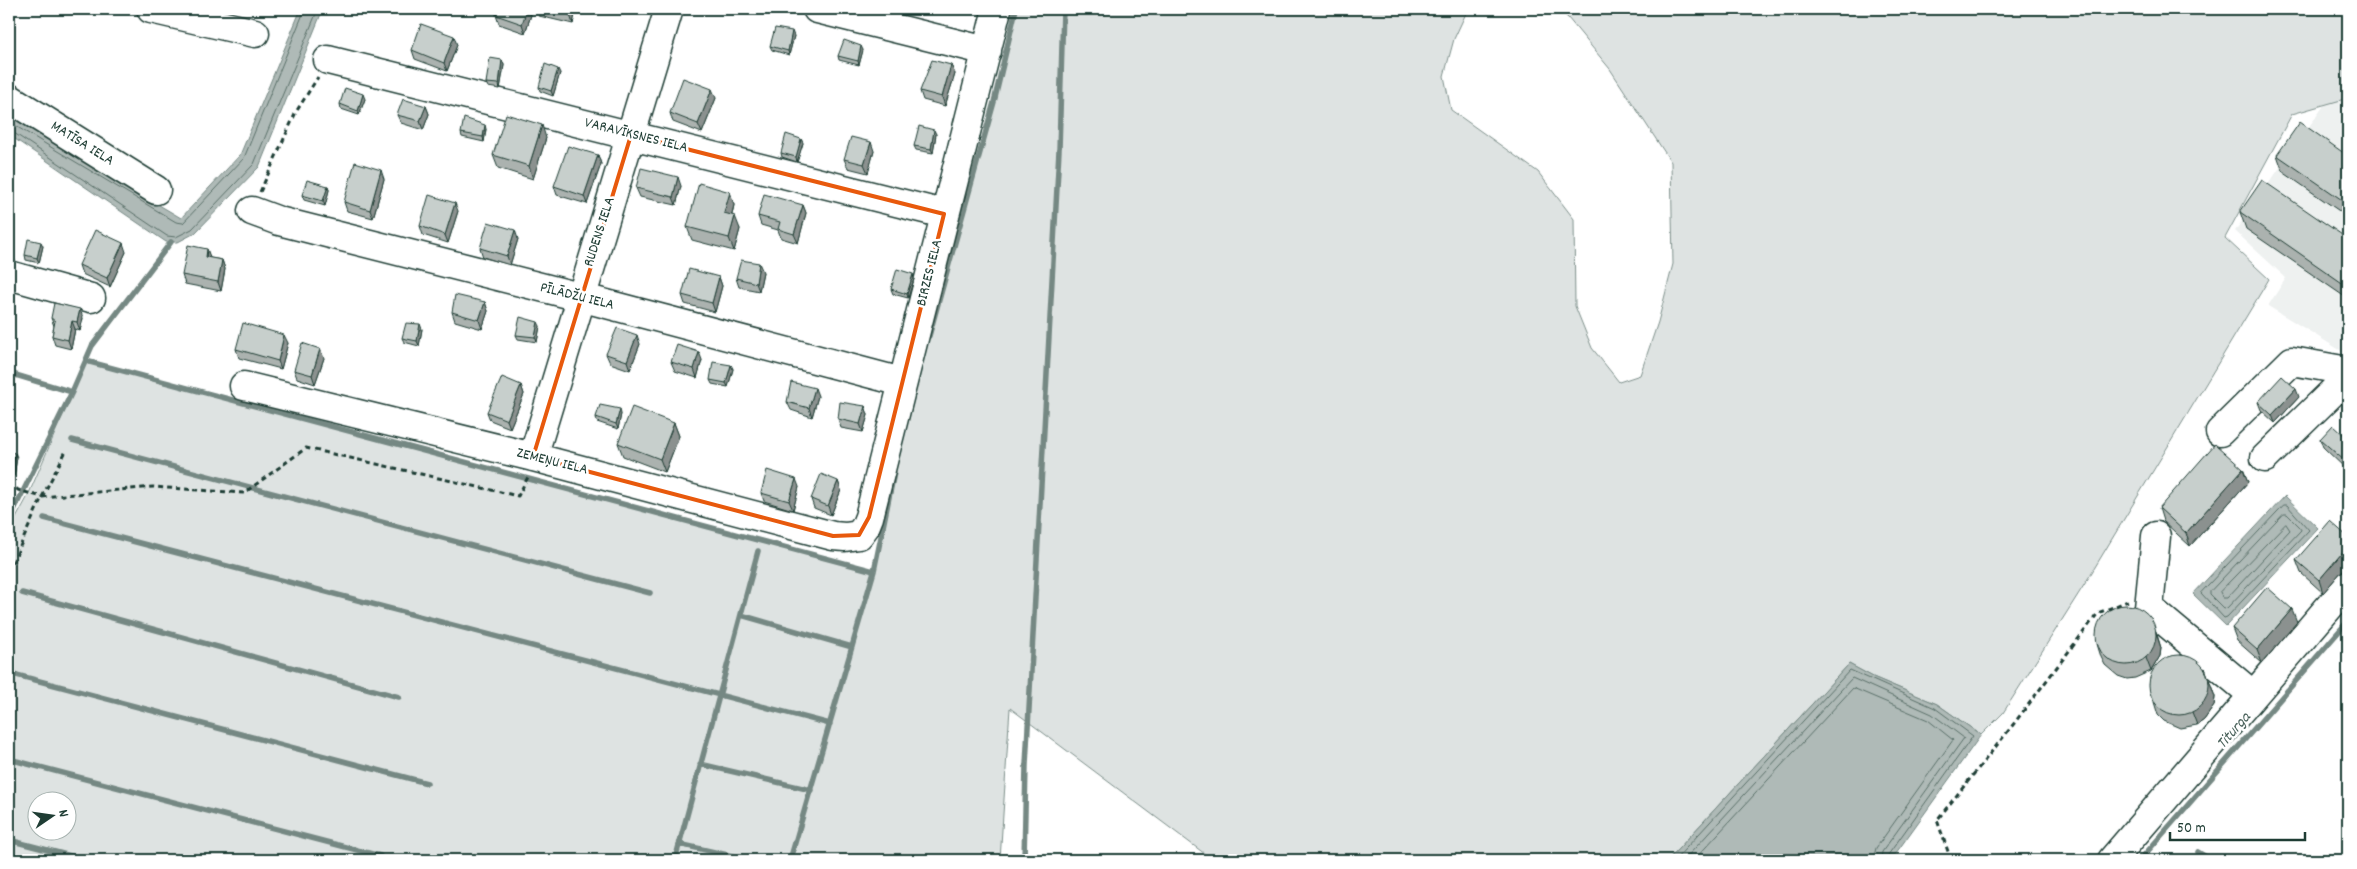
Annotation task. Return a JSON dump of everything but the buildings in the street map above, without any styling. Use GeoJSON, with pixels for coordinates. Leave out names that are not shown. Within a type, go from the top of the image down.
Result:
{"type":"FeatureCollection","features":[{"type":"Feature","properties":{"kind":"street"},"geometry":{"type":"LineString","coordinates":[[151,9],[255,33]]}},
{"type":"Feature","properties":{"kind":"street","name":"RUDENS IELA"},"geometry":{"type":"LineString","coordinates":[[533,457],[580,297],[669,9]]}},
{"type":"Feature","properties":{"kind":"street"},"geometry":{"type":"LineString","coordinates":[[817,9],[987,51]]}},
{"type":"Feature","properties":{"kind":"street","name":"BIRZES IELA"},"geometry":{"type":"LineString","coordinates":[[859,535],[869,517],[997,9]]}},
{"type":"Feature","properties":{"kind":"street","name":"VARAVĪKSNES IELA"},"geometry":{"type":"LineString","coordinates":[[328,60],[944,214]]}},
{"type":"Feature","properties":{"kind":"street","name":"MATĪSA IELA"},"geometry":{"type":"LineString","coordinates":[[9,98],[156,190]]}},
{"type":"Feature","properties":{"kind":"street","name":"PĪLĀDŽU IELA"},"geometry":{"type":"LineString","coordinates":[[252,211],[279,222],[580,297],[902,382]]}},
{"type":"Feature","properties":{"kind":"street"},"geometry":{"type":"LineString","coordinates":[[9,275],[92,298]]}},
{"type":"Feature","properties":{"kind":"street"},"geometry":{"type":"LineString","coordinates":[[2220,432],[2292,361],[2348,371]]}},
{"type":"Feature","properties":{"kind":"street"},"geometry":{"type":"LineString","coordinates":[[2265,458],[2348,377]]}},
{"type":"Feature","properties":{"kind":"street","name":"ZEMEŅU IELA"},"geometry":{"type":"LineString","coordinates":[[244,386],[533,457],[833,536],[859,535]]}},
{"type":"Feature","properties":{"kind":"street"},"geometry":{"type":"LineString","coordinates":[[2156,536],[2149,608],[2253,694]]}},
{"type":"Feature","properties":{"kind":"street"},"geometry":{"type":"LineString","coordinates":[[2112,860],[2348,585]]}},
{"type":"Feature","properties":{"kind":"path"},"geometry":{"type":"LineString","coordinates":[[252,211],[296,112],[328,60]]}},
{"type":"Feature","properties":{"kind":"path"},"geometry":{"type":"LineString","coordinates":[[9,483],[18,490],[42,497],[153,487],[244,493],[306,448],[518,496],[528,480],[533,457]]}},
{"type":"Feature","properties":{"kind":"path"},"geometry":{"type":"LineString","coordinates":[[9,571],[42,497],[66,451]]}},
{"type":"Feature","properties":{"kind":"path"},"geometry":{"type":"LineString","coordinates":[[1950,860],[1937,820],[2009,730],[2098,613],[2150,592]]}},
{"type":"Feature","properties":{"kind":"highlighted area"},"geometry":{"type":"Polygon","coordinates":[[[631,135],[944,214],[869,517],[859,535],[833,536],[533,457],[631,135]]]}},
{"type":"Feature","properties":{"kind":"shaded area"},"geometry":{"type":"Polygon","coordinates":[[[1016,9],[1468,9],[1454,39],[1444,76],[1451,110],[1538,172],[1574,219],[1575,306],[1592,348],[1619,382],[1640,375],[1658,322],[1673,264],[1671,162],[1610,69],[1568,18],[1558,9],[2348,9],[2348,98],[2292,114],[2225,238],[2269,279],[2086,582],[2003,713],[1981,735],[1937,704],[1873,677],[1849,664],[1668,860],[1213,860],[1010,708],[1000,860],[9,860],[9,531],[27,498],[86,361],[874,571],[903,429],[994,102],[1016,9]]]}},
{"type":"Feature","properties":{"kind":"shaded area"},"geometry":{"type":"Polygon","coordinates":[[[2348,66],[2348,355],[2268,306],[2286,278],[2235,231],[2330,97],[2348,66]]]}},
{"type":"Feature","properties":{"kind":"water"},"geometry":{"type":"Polygon","coordinates":[[[301,9],[323,9],[259,167],[195,233],[178,242],[166,242],[9,135],[9,116],[181,218],[240,155],[301,9]]]}},
{"type":"Feature","properties":{"kind":"water"},"geometry":{"type":"Polygon","coordinates":[[[2285,496],[2318,528],[2226,626],[2193,594],[2285,496]]]}},
{"type":"Feature","properties":{"kind":"water"},"geometry":{"type":"Polygon","coordinates":[[[1849,664],[1873,677],[1937,704],[1981,735],[1891,860],[1668,860],[1849,664]]]}},
{"type":"Feature","properties":{"kind":"waterway"},"geometry":{"type":"LineString","coordinates":[[929,336],[994,102],[1016,9]]}},
{"type":"Feature","properties":{"kind":"waterway"},"geometry":{"type":"LineString","coordinates":[[1024,860],[1026,765],[1059,150],[1063,9]]}},
{"type":"Feature","properties":{"kind":"waterway"},"geometry":{"type":"LineString","coordinates":[[9,373],[72,392],[92,346],[171,242]]}},
{"type":"Feature","properties":{"kind":"waterway"},"geometry":{"type":"LineString","coordinates":[[86,361],[874,571],[894,473]]}},
{"type":"Feature","properties":{"kind":"waterway"},"geometry":{"type":"LineString","coordinates":[[9,520],[72,392]]}},
{"type":"Feature","properties":{"kind":"waterway"},"geometry":{"type":"LineString","coordinates":[[72,440],[650,593]]}},
{"type":"Feature","properties":{"kind":"waterway"},"geometry":{"type":"LineString","coordinates":[[44,518],[830,724]]}},
{"type":"Feature","properties":{"kind":"waterway"},"geometry":{"type":"LineString","coordinates":[[675,860],[758,551]]}},
{"type":"Feature","properties":{"kind":"waterway"},"geometry":{"type":"LineString","coordinates":[[790,860],[874,571]]}},
{"type":"Feature","properties":{"kind":"waterway"},"geometry":{"type":"LineString","coordinates":[[22,593],[399,697]]}},
{"type":"Feature","properties":{"kind":"waterway"},"geometry":{"type":"LineString","coordinates":[[741,615],[852,647]]}},
{"type":"Feature","properties":{"kind":"waterway","name":"Titurga"},"geometry":{"type":"LineString","coordinates":[[2140,860],[2348,621]]}},
{"type":"Feature","properties":{"kind":"waterway"},"geometry":{"type":"LineString","coordinates":[[9,673],[427,783]]}},
{"type":"Feature","properties":{"kind":"waterway"},"geometry":{"type":"LineString","coordinates":[[9,759],[380,856]]}},
{"type":"Feature","properties":{"kind":"waterway"},"geometry":{"type":"LineString","coordinates":[[700,764],[811,790]]}},
{"type":"Feature","properties":{"kind":"waterway"},"geometry":{"type":"LineString","coordinates":[[9,840],[86,860]]}},
{"type":"Feature","properties":{"kind":"waterway"},"geometry":{"type":"LineString","coordinates":[[679,844],[750,860]]}},
{"type":"Feature","properties":{"kind":"waterway"},"geometry":{"type":"LineString","coordinates":[[2198,852],[2211,860]]}}]}
